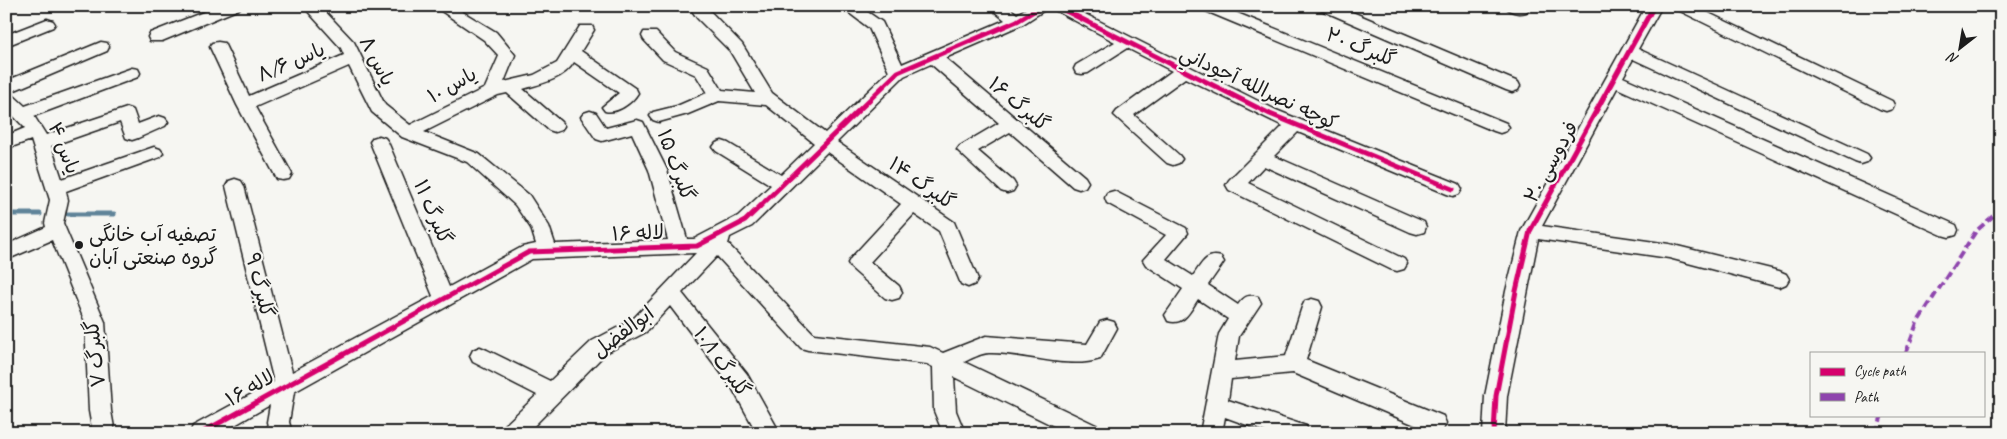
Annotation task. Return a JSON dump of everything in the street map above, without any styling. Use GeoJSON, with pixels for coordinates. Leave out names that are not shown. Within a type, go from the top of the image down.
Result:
{"type":"FeatureCollection","features":[{"type":"Feature","properties":{"kind":"street"},"geometry":{"type":"LineString","coordinates":[[156,37],[234,6]]}},
{"type":"Feature","properties":{"kind":"street","name":"یاس ۸"},"geometry":{"type":"LineString","coordinates":[[312,6],[348,46],[378,108],[408,133],[473,158],[522,200],[540,226],[547,251]]}},
{"type":"Feature","properties":{"kind":"street","name":"یاس ۱۰"},"geometry":{"type":"LineString","coordinates":[[408,133],[492,91],[507,54],[490,36],[442,6]]}},
{"type":"Feature","properties":{"kind":"street"},"geometry":{"type":"LineString","coordinates":[[697,6],[703,15],[736,48],[766,96],[826,142]]}},
{"type":"Feature","properties":{"kind":"street"},"geometry":{"type":"LineString","coordinates":[[848,6],[876,25],[898,72]]}},
{"type":"Feature","properties":{"kind":"street"},"geometry":{"type":"LineString","coordinates":[[996,6],[1017,22]]}},
{"type":"Feature","properties":{"kind":"street","name":"لاله ۱۶"},"geometry":{"type":"LineString","coordinates":[[201,433],[529,252],[697,246],[745,221],[898,72],[1017,22],[1042,6]]}},
{"type":"Feature","properties":{"kind":"street","name":"كوچه نصرالله آجوداني"},"geometry":{"type":"LineString","coordinates":[[1056,6],[1270,114],[1453,188]]}},
{"type":"Feature","properties":{"kind":"street","name":"گلبرگ ۲۰"},"geometry":{"type":"LineString","coordinates":[[1206,6],[1500,128]]}},
{"type":"Feature","properties":{"kind":"street"},"geometry":{"type":"LineString","coordinates":[[1324,6],[1512,86]]}},
{"type":"Feature","properties":{"kind":"street","name":"فردوسی ۲۰"},"geometry":{"type":"LineString","coordinates":[[1494,433],[1496,396],[1516,291],[1530,231],[1654,6]]}},
{"type":"Feature","properties":{"kind":"street"},"geometry":{"type":"LineString","coordinates":[[1681,6],[1886,104]]}},
{"type":"Feature","properties":{"kind":"street"},"geometry":{"type":"LineString","coordinates":[[6,41],[47,24]]}},
{"type":"Feature","properties":{"kind":"street"},"geometry":{"type":"LineString","coordinates":[[492,91],[539,79],[563,67],[586,30]]}},
{"type":"Feature","properties":{"kind":"street"},"geometry":{"type":"LineString","coordinates":[[650,36],[669,56],[702,71],[717,94]]}},
{"type":"Feature","properties":{"kind":"street"},"geometry":{"type":"LineString","coordinates":[[1082,69],[1126,42]]}},
{"type":"Feature","properties":{"kind":"street"},"geometry":{"type":"LineString","coordinates":[[218,46],[245,105],[283,174]]}},
{"type":"Feature","properties":{"kind":"street"},"geometry":{"type":"LineString","coordinates":[[6,88],[101,47]]}},
{"type":"Feature","properties":{"kind":"street"},"geometry":{"type":"LineString","coordinates":[[1629,51],[1861,158]]}},
{"type":"Feature","properties":{"kind":"street"},"geometry":{"type":"LineString","coordinates":[[572,53],[630,92],[611,107]]}},
{"type":"Feature","properties":{"kind":"street","name":"یاس ۸/۶"},"geometry":{"type":"LineString","coordinates":[[245,105],[353,58]]}},
{"type":"Feature","properties":{"kind":"street","name":"گلبرگ ۱۶"},"geometry":{"type":"LineString","coordinates":[[933,58],[1079,182]]}},
{"type":"Feature","properties":{"kind":"street"},"geometry":{"type":"LineString","coordinates":[[1173,159],[1123,115],[1184,71]]}},
{"type":"Feature","properties":{"kind":"street"},"geometry":{"type":"LineString","coordinates":[[21,114],[132,73]]}},
{"type":"Feature","properties":{"kind":"street"},"geometry":{"type":"LineString","coordinates":[[1614,80],[1949,230]]}},
{"type":"Feature","properties":{"kind":"street"},"geometry":{"type":"LineString","coordinates":[[510,86],[555,126]]}},
{"type":"Feature","properties":{"kind":"street"},"geometry":{"type":"LineString","coordinates":[[658,116],[682,110],[717,94],[770,100]]}},
{"type":"Feature","properties":{"kind":"street","name":"یاس ۴"},"geometry":{"type":"LineString","coordinates":[[6,98],[30,122],[38,137],[59,200],[55,226]]}},
{"type":"Feature","properties":{"kind":"street"},"geometry":{"type":"LineString","coordinates":[[6,143],[38,137],[128,114],[132,134],[159,122]]}},
{"type":"Feature","properties":{"kind":"street","name":"گلبرگ ۱۵"},"geometry":{"type":"LineString","coordinates":[[590,117],[602,135],[637,126],[658,170],[679,246]]}},
{"type":"Feature","properties":{"kind":"street"},"geometry":{"type":"LineString","coordinates":[[1007,186],[966,150],[1011,124]]}},
{"type":"Feature","properties":{"kind":"street"},"geometry":{"type":"LineString","coordinates":[[1295,124],[1234,185],[1397,264]]}},
{"type":"Feature","properties":{"kind":"street","name":"گلبرگ ۱۱"},"geometry":{"type":"LineString","coordinates":[[379,142],[444,299]]}},
{"type":"Feature","properties":{"kind":"street","name":"گلبرگ ۱۴"},"geometry":{"type":"LineString","coordinates":[[826,142],[947,227],[968,279]]}},
{"type":"Feature","properties":{"kind":"street"},"geometry":{"type":"LineString","coordinates":[[722,147],[783,184]]}},
{"type":"Feature","properties":{"kind":"street"},"geometry":{"type":"LineString","coordinates":[[56,188],[154,153]]}},
{"type":"Feature","properties":{"kind":"street"},"geometry":{"type":"LineString","coordinates":[[1262,158],[1417,228]]}},
{"type":"Feature","properties":{"kind":"street","name":"گلبرگ ۹"},"geometry":{"type":"LineString","coordinates":[[235,186],[285,385]]}},
{"type":"Feature","properties":{"kind":"street"},"geometry":{"type":"LineString","coordinates":[[1114,198],[1179,233],[1153,260],[1194,287],[1246,310],[1229,334],[1212,433]]}},
{"type":"Feature","properties":{"kind":"street"},"geometry":{"type":"LineString","coordinates":[[892,292],[858,262],[913,203]]}},
{"type":"Feature","properties":{"kind":"street"},"geometry":{"type":"LineString","coordinates":[[6,253],[55,226]]}},
{"type":"Feature","properties":{"kind":"street","name":"گلبرگ ۷"},"geometry":{"type":"LineString","coordinates":[[55,226],[95,322],[100,411],[104,433]]}},
{"type":"Feature","properties":{"kind":"street","name":"ابوالفضل"},"geometry":{"type":"LineString","coordinates":[[512,433],[600,347],[639,326],[731,228]]}},
{"type":"Feature","properties":{"kind":"street"},"geometry":{"type":"LineString","coordinates":[[1530,231],[1669,251],[1779,279]]}},
{"type":"Feature","properties":{"kind":"street"},"geometry":{"type":"LineString","coordinates":[[716,244],[808,342],[930,356],[1090,433]]}},
{"type":"Feature","properties":{"kind":"street"},"geometry":{"type":"LineString","coordinates":[[1175,315],[1214,262]]}},
{"type":"Feature","properties":{"kind":"street","name":"گلبرگ ۱۰/۱"},"geometry":{"type":"LineString","coordinates":[[670,293],[739,380],[770,433]]}},
{"type":"Feature","properties":{"kind":"street"},"geometry":{"type":"LineString","coordinates":[[1294,364],[1312,308]]}},
{"type":"Feature","properties":{"kind":"street"},"geometry":{"type":"LineString","coordinates":[[943,362],[986,344],[1072,353],[1093,353],[1107,328]]}},
{"type":"Feature","properties":{"kind":"street"},"geometry":{"type":"LineString","coordinates":[[480,356],[554,393]]}},
{"type":"Feature","properties":{"kind":"street"},"geometry":{"type":"LineString","coordinates":[[943,362],[945,411],[954,433]]}},
{"type":"Feature","properties":{"kind":"street"},"geometry":{"type":"LineString","coordinates":[[1223,371],[1294,364],[1434,423]]}},
{"type":"Feature","properties":{"kind":"street"},"geometry":{"type":"LineString","coordinates":[[281,433],[278,422],[285,385]]}},
{"type":"Feature","properties":{"kind":"street"},"geometry":{"type":"LineString","coordinates":[[1216,405],[1298,433]]}},
{"type":"Feature","properties":{"kind":"waterway"},"geometry":{"type":"LineString","coordinates":[[6,214],[40,214]]}},
{"type":"Feature","properties":{"kind":"waterway"},"geometry":{"type":"LineString","coordinates":[[68,214],[114,214]]}},
{"type":"Feature","properties":{"kind":"marked path"},"geometry":{"type":"LineString","coordinates":[[1906,352],[1917,323],[1976,231],[2001,209]]}},
{"type":"Feature","properties":{"kind":"marked path"},"geometry":{"type":"LineString","coordinates":[[1876,433],[1882,416]]}},
{"type":"Feature","properties":{"kind":"cycle path"},"geometry":{"type":"LineString","coordinates":[[201,433],[529,252],[697,246],[745,221],[898,72],[1017,21],[1042,6]]}},
{"type":"Feature","properties":{"kind":"cycle path"},"geometry":{"type":"LineString","coordinates":[[1056,6],[1270,114],[1453,189]]}},
{"type":"Feature","properties":{"kind":"cycle path"},"geometry":{"type":"LineString","coordinates":[[1494,433],[1496,396],[1516,291],[1530,231],[1654,6]]}},
{"type":"Feature","properties":{"kind":"place","name":"تصفیه آب خانگی گروه صنعتی آبان"},"geometry":{"type":"Point","coordinates":[79,245]}}]}
